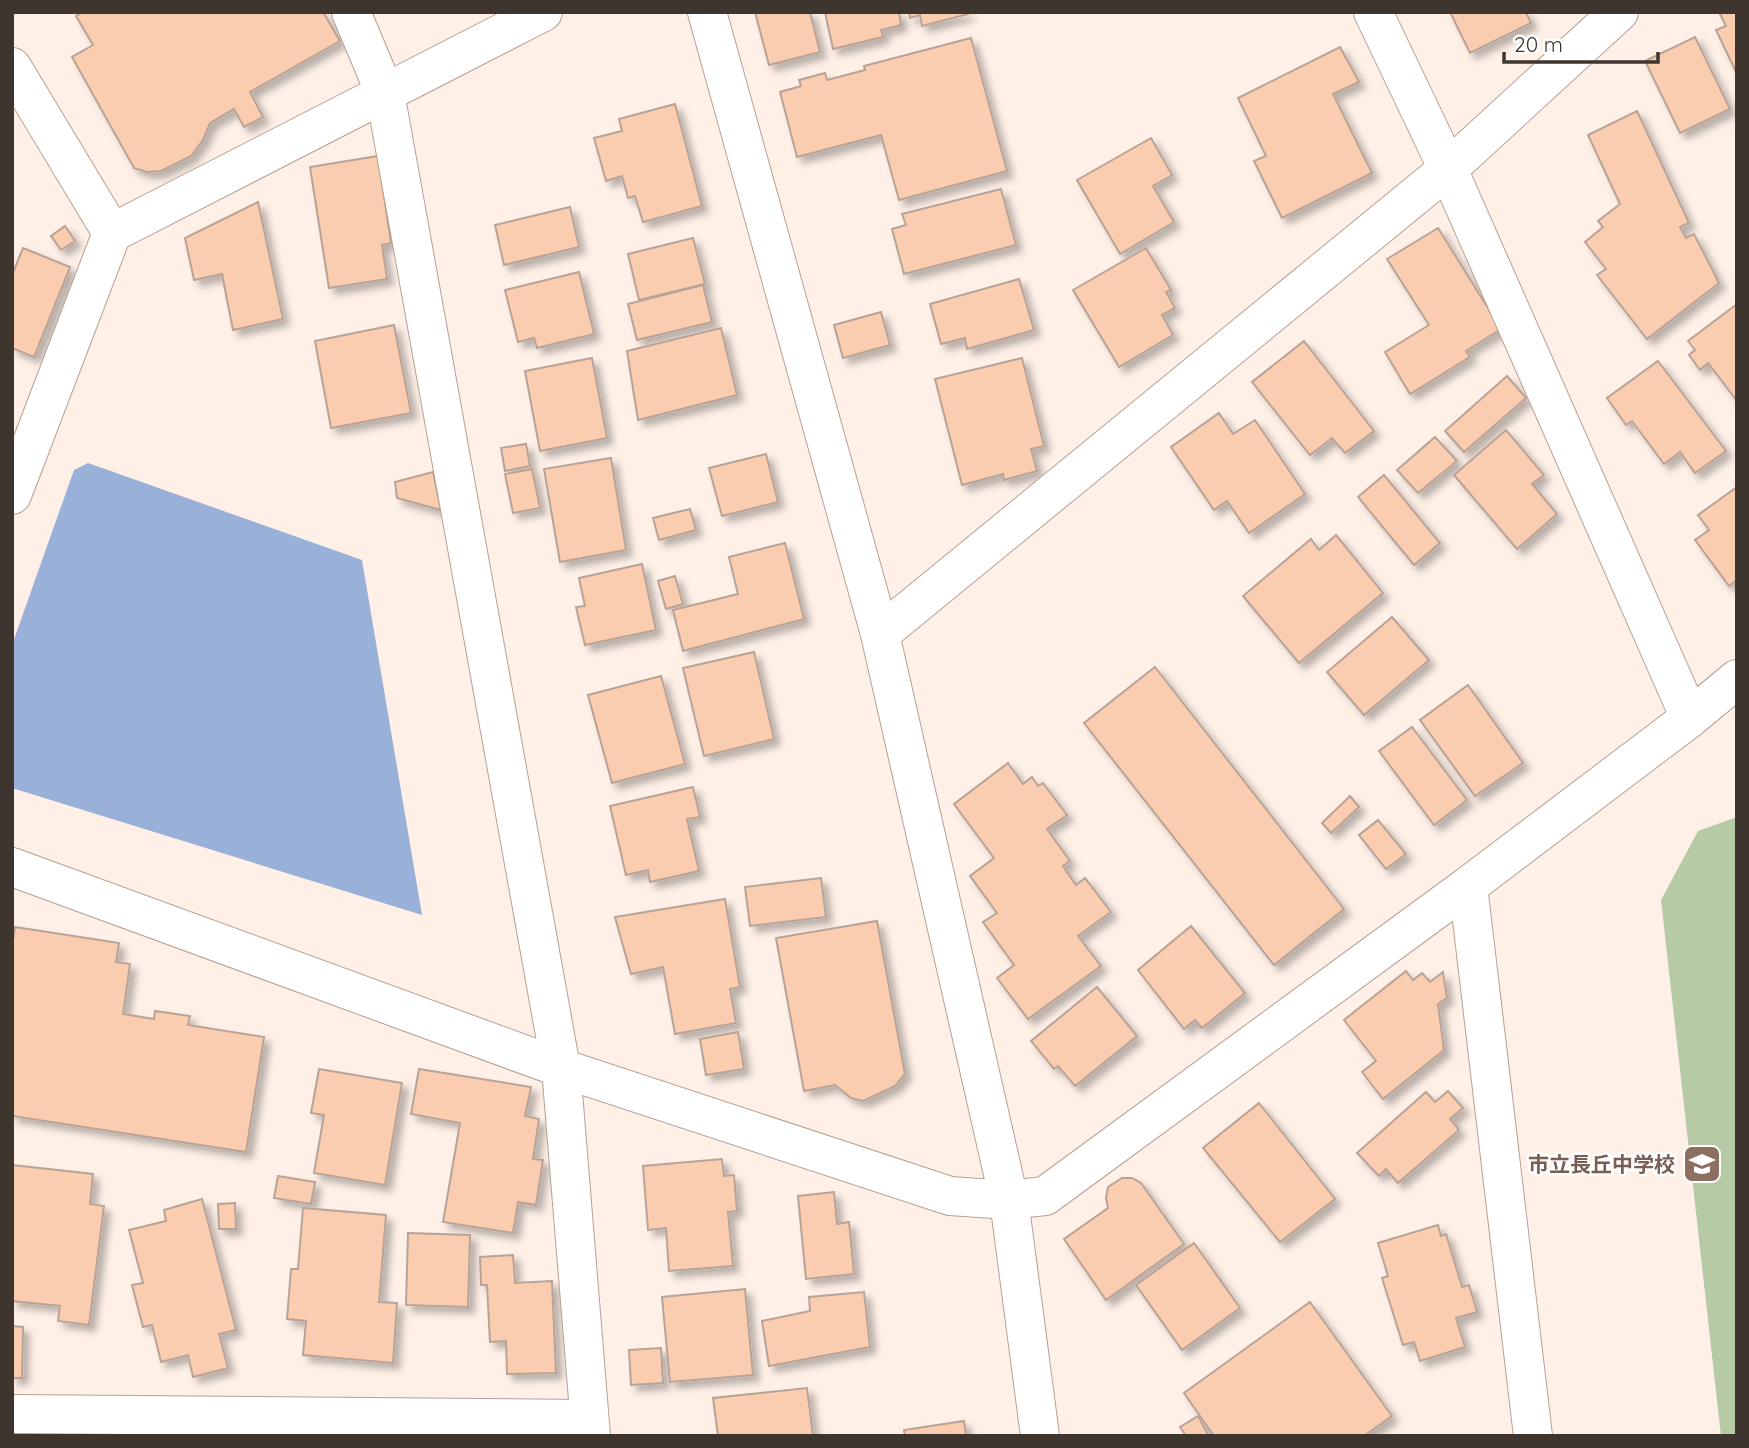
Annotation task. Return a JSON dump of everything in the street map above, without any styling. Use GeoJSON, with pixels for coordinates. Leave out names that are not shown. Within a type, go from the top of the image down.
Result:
{"type":"FeatureCollection","features":[{"type":"Feature","properties":{"kind":"street"},"geometry":{"type":"LineString","coordinates":[[12,1414],[590,1428],[561,1068],[386,93],[351,12]]}},
{"type":"Feature","properties":{"kind":"street"},"geometry":{"type":"LineString","coordinates":[[12,495],[113,233],[542,12]]}},
{"type":"Feature","properties":{"kind":"street"},"geometry":{"type":"LineString","coordinates":[[706,12],[880,634],[1009,1200],[1040,1436]]}},
{"type":"Feature","properties":{"kind":"street"},"geometry":{"type":"LineString","coordinates":[[1373,12],[1448,169],[1690,718]]}},
{"type":"Feature","properties":{"kind":"street"},"geometry":{"type":"LineString","coordinates":[[880,634],[1448,169],[1619,12]]}},
{"type":"Feature","properties":{"kind":"street"},"geometry":{"type":"LineString","coordinates":[[12,67],[113,233]]}},
{"type":"Feature","properties":{"kind":"street"},"geometry":{"type":"LineString","coordinates":[[12,867],[561,1068],[950,1196],[1009,1200],[1045,1196],[1468,886],[1690,718],[1737,679]]}},
{"type":"Feature","properties":{"kind":"street"},"geometry":{"type":"LineString","coordinates":[[1468,886],[1533,1436]]}},
{"type":"Feature","properties":{"kind":"green space","name":"市立長丘中学校"},"geometry":{"type":"Polygon","coordinates":[[[1737,817],[1737,1436],[1721,1436],[1661,900],[1698,831],[1737,817]]]}},
{"type":"Feature","properties":{"kind":"water"},"geometry":{"type":"Polygon","coordinates":[[[88,463],[362,560],[422,915],[12,788],[12,645],[74,470],[88,463]]]}},
{"type":"Feature","properties":{"kind":"building"},"geometry":{"type":"Polygon","coordinates":[[[83,12],[323,12],[340,41],[250,92],[263,117],[244,127],[234,109],[210,123],[203,140],[191,156],[161,171],[147,172],[134,168],[72,57],[93,45],[76,16],[83,12]]]}},
{"type":"Feature","properties":{"kind":"building"},"geometry":{"type":"Polygon","coordinates":[[[755,12],[810,12],[820,52],[769,65],[755,12]]]}},
{"type":"Feature","properties":{"kind":"building"},"geometry":{"type":"Polygon","coordinates":[[[825,12],[899,12],[901,25],[881,30],[883,37],[833,49],[825,12]]]}},
{"type":"Feature","properties":{"kind":"building"},"geometry":{"type":"Polygon","coordinates":[[[909,12],[968,14],[922,26],[920,15],[910,18],[909,12]]]}},
{"type":"Feature","properties":{"kind":"building"},"geometry":{"type":"Polygon","coordinates":[[[1450,12],[1526,12],[1531,23],[1470,53],[1450,12]]]}},
{"type":"Feature","properties":{"kind":"building"},"geometry":{"type":"Polygon","coordinates":[[[1719,12],[1737,12],[1737,74],[1716,30],[1726,26],[1719,12]]]}},
{"type":"Feature","properties":{"kind":"building"},"geometry":{"type":"Polygon","coordinates":[[[1695,37],[1730,109],[1680,133],[1645,61],[1695,37]]]}},
{"type":"Feature","properties":{"kind":"building"},"geometry":{"type":"Polygon","coordinates":[[[971,38],[1007,171],[899,200],[881,135],[797,157],[780,92],[801,86],[799,80],[825,73],[827,80],[865,70],[864,66],[971,38]]]}},
{"type":"Feature","properties":{"kind":"building"},"geometry":{"type":"Polygon","coordinates":[[[1340,47],[1359,82],[1333,94],[1372,173],[1282,218],[1254,161],[1266,156],[1238,98],[1340,47]]]}},
{"type":"Feature","properties":{"kind":"building"},"geometry":{"type":"Polygon","coordinates":[[[675,104],[702,206],[643,222],[635,196],[628,198],[622,176],[606,181],[594,138],[622,131],[619,119],[675,104]]]}},
{"type":"Feature","properties":{"kind":"building"},"geometry":{"type":"Polygon","coordinates":[[[1637,111],[1689,223],[1680,227],[1686,238],[1694,234],[1719,283],[1647,339],[1597,275],[1606,269],[1585,242],[1603,227],[1598,221],[1620,204],[1588,135],[1637,111]]]}},
{"type":"Feature","properties":{"kind":"building"},"geometry":{"type":"Polygon","coordinates":[[[1151,138],[1172,175],[1153,186],[1174,222],[1120,254],[1077,180],[1151,138]]]}},
{"type":"Feature","properties":{"kind":"building"},"geometry":{"type":"Polygon","coordinates":[[[378,156],[391,243],[382,245],[387,279],[329,288],[310,167],[378,156]]]}},
{"type":"Feature","properties":{"kind":"building"},"geometry":{"type":"Polygon","coordinates":[[[1001,189],[1016,245],[904,274],[892,229],[906,225],[902,214],[1001,189]]]}},
{"type":"Feature","properties":{"kind":"building"},"geometry":{"type":"Polygon","coordinates":[[[258,202],[283,319],[233,330],[222,274],[194,280],[185,238],[258,202]]]}},
{"type":"Feature","properties":{"kind":"building"},"geometry":{"type":"Polygon","coordinates":[[[570,207],[579,247],[504,265],[495,225],[570,207]]]}},
{"type":"Feature","properties":{"kind":"building"},"geometry":{"type":"Polygon","coordinates":[[[65,226],[75,241],[61,250],[51,236],[65,226]]]}},
{"type":"Feature","properties":{"kind":"building"},"geometry":{"type":"Polygon","coordinates":[[[1438,228],[1501,329],[1466,351],[1470,357],[1410,394],[1385,352],[1429,325],[1387,259],[1438,228]]]}},
{"type":"Feature","properties":{"kind":"building"},"geometry":{"type":"Polygon","coordinates":[[[693,238],[705,284],[639,300],[628,254],[693,238]]]}},
{"type":"Feature","properties":{"kind":"building"},"geometry":{"type":"Polygon","coordinates":[[[23,248],[70,267],[34,357],[12,348],[12,275],[23,248]]]}},
{"type":"Feature","properties":{"kind":"building"},"geometry":{"type":"Polygon","coordinates":[[[1146,248],[1171,290],[1166,292],[1175,308],[1162,315],[1173,335],[1119,367],[1073,290],[1146,248]]]}},
{"type":"Feature","properties":{"kind":"building"},"geometry":{"type":"Polygon","coordinates":[[[579,272],[594,334],[537,348],[534,338],[518,342],[505,290],[579,272]]]}},
{"type":"Feature","properties":{"kind":"building"},"geometry":{"type":"Polygon","coordinates":[[[1019,279],[1034,330],[967,349],[965,338],[941,344],[930,304],[1019,279]]]}},
{"type":"Feature","properties":{"kind":"building"},"geometry":{"type":"Polygon","coordinates":[[[703,285],[712,322],[637,340],[628,304],[703,285]]]}},
{"type":"Feature","properties":{"kind":"building"},"geometry":{"type":"Polygon","coordinates":[[[1737,304],[1737,401],[1708,363],[1700,370],[1689,355],[1695,350],[1688,341],[1737,304]]]}},
{"type":"Feature","properties":{"kind":"building"},"geometry":{"type":"Polygon","coordinates":[[[881,312],[890,345],[843,358],[834,325],[881,312]]]}},
{"type":"Feature","properties":{"kind":"building"},"geometry":{"type":"Polygon","coordinates":[[[394,325],[411,413],[331,428],[315,341],[394,325]]]}},
{"type":"Feature","properties":{"kind":"building"},"geometry":{"type":"Polygon","coordinates":[[[721,328],[737,395],[638,420],[627,351],[721,328]]]}},
{"type":"Feature","properties":{"kind":"building"},"geometry":{"type":"Polygon","coordinates":[[[1304,341],[1374,431],[1345,453],[1332,438],[1310,455],[1252,382],[1304,341]]]}},
{"type":"Feature","properties":{"kind":"building"},"geometry":{"type":"Polygon","coordinates":[[[592,358],[607,438],[540,451],[525,371],[592,358]]]}},
{"type":"Feature","properties":{"kind":"building"},"geometry":{"type":"Polygon","coordinates":[[[1022,358],[1044,446],[1031,449],[1037,471],[1004,480],[1003,474],[962,485],[935,379],[1022,358]]]}},
{"type":"Feature","properties":{"kind":"building"},"geometry":{"type":"Polygon","coordinates":[[[1658,361],[1726,451],[1695,473],[1680,452],[1664,464],[1632,421],[1626,425],[1607,398],[1658,361]]]}},
{"type":"Feature","properties":{"kind":"building"},"geometry":{"type":"Polygon","coordinates":[[[1507,376],[1526,398],[1464,452],[1445,431],[1507,376]]]}},
{"type":"Feature","properties":{"kind":"building"},"geometry":{"type":"Polygon","coordinates":[[[1219,413],[1233,434],[1255,420],[1305,494],[1249,533],[1227,501],[1214,510],[1171,447],[1219,413]]]}},
{"type":"Feature","properties":{"kind":"building"},"geometry":{"type":"Polygon","coordinates":[[[1506,430],[1544,475],[1532,484],[1557,514],[1517,549],[1454,475],[1506,430]]]}},
{"type":"Feature","properties":{"kind":"building"},"geometry":{"type":"Polygon","coordinates":[[[1435,437],[1457,461],[1418,493],[1397,470],[1435,437]]]}},
{"type":"Feature","properties":{"kind":"building"},"geometry":{"type":"Polygon","coordinates":[[[526,444],[530,466],[505,471],[501,448],[526,444]]]}},
{"type":"Feature","properties":{"kind":"building"},"geometry":{"type":"Polygon","coordinates":[[[766,454],[778,502],[722,516],[709,468],[766,454]]]}},
{"type":"Feature","properties":{"kind":"building"},"geometry":{"type":"Polygon","coordinates":[[[611,458],[626,550],[560,562],[544,469],[611,458]]]}},
{"type":"Feature","properties":{"kind":"building"},"geometry":{"type":"Polygon","coordinates":[[[532,469],[540,508],[513,513],[505,474],[532,469]]]}},
{"type":"Feature","properties":{"kind":"building"},"geometry":{"type":"Polygon","coordinates":[[[433,472],[441,510],[397,498],[395,482],[433,472]]]}},
{"type":"Feature","properties":{"kind":"building"},"geometry":{"type":"Polygon","coordinates":[[[1384,475],[1440,543],[1414,565],[1358,497],[1384,475]]]}},
{"type":"Feature","properties":{"kind":"building"},"geometry":{"type":"Polygon","coordinates":[[[1737,487],[1737,580],[1729,586],[1695,540],[1709,530],[1698,515],[1737,487]]]}},
{"type":"Feature","properties":{"kind":"building"},"geometry":{"type":"Polygon","coordinates":[[[690,509],[696,530],[659,540],[653,518],[690,509]]]}},
{"type":"Feature","properties":{"kind":"building"},"geometry":{"type":"Polygon","coordinates":[[[1336,535],[1383,593],[1299,663],[1243,596],[1311,539],[1319,550],[1336,535]]]}},
{"type":"Feature","properties":{"kind":"building"},"geometry":{"type":"Polygon","coordinates":[[[785,543],[804,619],[683,651],[673,610],[738,594],[729,557],[785,543]]]}},
{"type":"Feature","properties":{"kind":"building"},"geometry":{"type":"Polygon","coordinates":[[[642,564],[656,630],[585,645],[576,607],[585,606],[579,578],[642,564]]]}},
{"type":"Feature","properties":{"kind":"building"},"geometry":{"type":"Polygon","coordinates":[[[675,576],[683,604],[666,609],[658,581],[675,576]]]}},
{"type":"Feature","properties":{"kind":"building"},"geometry":{"type":"Polygon","coordinates":[[[1392,617],[1429,660],[1364,715],[1327,672],[1392,617]]]}},
{"type":"Feature","properties":{"kind":"building"},"geometry":{"type":"Polygon","coordinates":[[[754,652],[774,739],[704,756],[683,668],[754,652]]]}},
{"type":"Feature","properties":{"kind":"building"},"geometry":{"type":"Polygon","coordinates":[[[1155,667],[1344,909],[1274,965],[1084,723],[1155,667]]]}},
{"type":"Feature","properties":{"kind":"building"},"geometry":{"type":"Polygon","coordinates":[[[661,676],[685,764],[612,783],[588,695],[661,676]]]}},
{"type":"Feature","properties":{"kind":"building"},"geometry":{"type":"Polygon","coordinates":[[[1468,685],[1523,763],[1475,796],[1420,720],[1468,685]]]}},
{"type":"Feature","properties":{"kind":"building"},"geometry":{"type":"Polygon","coordinates":[[[1412,727],[1467,800],[1434,825],[1379,751],[1412,727]]]}},
{"type":"Feature","properties":{"kind":"building"},"geometry":{"type":"Polygon","coordinates":[[[1008,763],[1023,784],[1032,777],[1038,786],[1043,783],[1067,815],[1047,829],[1070,861],[1063,866],[1076,885],[1085,878],[1111,912],[1078,936],[1101,966],[1028,1019],[997,978],[1014,965],[983,922],[997,913],[970,876],[994,858],[954,804],[1008,763]]]}},
{"type":"Feature","properties":{"kind":"building"},"geometry":{"type":"Polygon","coordinates":[[[693,787],[700,817],[687,819],[699,871],[650,882],[648,870],[626,875],[610,806],[693,787]]]}},
{"type":"Feature","properties":{"kind":"building"},"geometry":{"type":"Polygon","coordinates":[[[1350,796],[1359,807],[1331,833],[1322,823],[1350,796]]]}},
{"type":"Feature","properties":{"kind":"building"},"geometry":{"type":"Polygon","coordinates":[[[1378,820],[1406,854],[1386,869],[1359,835],[1378,820]]]}},
{"type":"Feature","properties":{"kind":"building"},"geometry":{"type":"Polygon","coordinates":[[[821,878],[826,917],[750,926],[745,887],[821,878]]]}},
{"type":"Feature","properties":{"kind":"building"},"geometry":{"type":"Polygon","coordinates":[[[725,899],[740,987],[730,989],[736,1023],[675,1034],[663,967],[631,974],[615,917],[725,899]]]}},
{"type":"Feature","properties":{"kind":"building"},"geometry":{"type":"Polygon","coordinates":[[[877,921],[905,1074],[895,1086],[863,1101],[851,1098],[835,1085],[804,1091],[776,938],[877,921]]]}},
{"type":"Feature","properties":{"kind":"building"},"geometry":{"type":"Polygon","coordinates":[[[1191,926],[1245,993],[1202,1028],[1195,1020],[1184,1029],[1138,970],[1191,926]]]}},
{"type":"Feature","properties":{"kind":"building"},"geometry":{"type":"Polygon","coordinates":[[[15,927],[119,943],[116,962],[130,964],[123,1014],[154,1019],[155,1011],[190,1016],[188,1025],[264,1037],[246,1152],[12,1116],[12,947],[15,927]]]}},
{"type":"Feature","properties":{"kind":"building"},"geometry":{"type":"Polygon","coordinates":[[[1406,971],[1413,980],[1422,973],[1430,982],[1443,972],[1447,998],[1438,1004],[1444,1050],[1383,1099],[1362,1072],[1376,1061],[1344,1020],[1406,971]]]}},
{"type":"Feature","properties":{"kind":"building"},"geometry":{"type":"Polygon","coordinates":[[[1097,987],[1137,1036],[1075,1086],[1058,1066],[1054,1069],[1031,1041],[1097,987]]]}},
{"type":"Feature","properties":{"kind":"building"},"geometry":{"type":"Polygon","coordinates":[[[738,1032],[744,1069],[706,1075],[700,1039],[738,1032]]]}},
{"type":"Feature","properties":{"kind":"building"},"geometry":{"type":"Polygon","coordinates":[[[319,1069],[402,1083],[385,1185],[314,1173],[324,1115],[311,1113],[319,1069]]]}},
{"type":"Feature","properties":{"kind":"building"},"geometry":{"type":"Polygon","coordinates":[[[419,1069],[531,1087],[525,1116],[539,1119],[533,1159],[543,1160],[536,1205],[518,1202],[513,1233],[443,1222],[460,1123],[411,1114],[419,1069]]]}},
{"type":"Feature","properties":{"kind":"building"},"geometry":{"type":"Polygon","coordinates":[[[1448,1091],[1463,1108],[1450,1119],[1459,1130],[1398,1183],[1386,1169],[1379,1176],[1357,1153],[1426,1092],[1435,1102],[1448,1091]]]}},
{"type":"Feature","properties":{"kind":"building"},"geometry":{"type":"Polygon","coordinates":[[[1259,1103],[1335,1199],[1280,1242],[1203,1148],[1259,1103]]]}},
{"type":"Feature","properties":{"kind":"building"},"geometry":{"type":"Polygon","coordinates":[[[722,1159],[724,1176],[734,1175],[737,1211],[728,1212],[733,1266],[669,1271],[666,1228],[648,1230],[643,1166],[722,1159]]]}},
{"type":"Feature","properties":{"kind":"building"},"geometry":{"type":"Polygon","coordinates":[[[12,1165],[93,1174],[90,1204],[104,1206],[89,1325],[58,1321],[60,1306],[12,1301],[12,1165]]]}},
{"type":"Feature","properties":{"kind":"building"},"geometry":{"type":"Polygon","coordinates":[[[278,1176],[315,1182],[311,1204],[274,1198],[278,1176]]]}},
{"type":"Feature","properties":{"kind":"building"},"geometry":{"type":"Polygon","coordinates":[[[1122,1178],[1132,1178],[1141,1183],[1184,1244],[1106,1300],[1064,1239],[1108,1208],[1108,1187],[1122,1178]]]}},
{"type":"Feature","properties":{"kind":"building"},"geometry":{"type":"Polygon","coordinates":[[[834,1192],[837,1224],[849,1222],[854,1274],[806,1279],[798,1196],[834,1192]]]}},
{"type":"Feature","properties":{"kind":"building"},"geometry":{"type":"Polygon","coordinates":[[[202,1199],[236,1330],[219,1334],[228,1368],[193,1377],[188,1355],[161,1362],[152,1325],[143,1327],[132,1285],[143,1283],[129,1230],[166,1221],[164,1210],[202,1199]]]}},
{"type":"Feature","properties":{"kind":"building"},"geometry":{"type":"Polygon","coordinates":[[[235,1203],[236,1229],[219,1229],[218,1204],[235,1203]]]}},
{"type":"Feature","properties":{"kind":"building"},"geometry":{"type":"Polygon","coordinates":[[[303,1208],[386,1215],[379,1302],[397,1303],[393,1363],[303,1355],[306,1321],[287,1319],[291,1269],[298,1269],[303,1208]]]}},
{"type":"Feature","properties":{"kind":"building"},"geometry":{"type":"Polygon","coordinates":[[[1438,1225],[1441,1236],[1446,1234],[1462,1287],[1469,1285],[1477,1312],[1456,1318],[1465,1347],[1420,1361],[1414,1342],[1403,1345],[1382,1278],[1388,1276],[1378,1243],[1438,1225]]]}},
{"type":"Feature","properties":{"kind":"building"},"geometry":{"type":"Polygon","coordinates":[[[408,1233],[470,1235],[468,1307],[406,1305],[408,1233]]]}},
{"type":"Feature","properties":{"kind":"building"},"geometry":{"type":"Polygon","coordinates":[[[1194,1243],[1240,1308],[1182,1350],[1136,1285],[1194,1243]]]}},
{"type":"Feature","properties":{"kind":"building"},"geometry":{"type":"Polygon","coordinates":[[[513,1255],[515,1283],[552,1281],[556,1373],[507,1374],[506,1341],[490,1342],[487,1285],[481,1285],[480,1257],[513,1255]]]}},
{"type":"Feature","properties":{"kind":"building"},"geometry":{"type":"Polygon","coordinates":[[[745,1289],[753,1375],[670,1382],[662,1297],[745,1289]]]}},
{"type":"Feature","properties":{"kind":"building"},"geometry":{"type":"Polygon","coordinates":[[[864,1292],[870,1347],[769,1366],[762,1321],[810,1311],[809,1297],[864,1292]]]}},
{"type":"Feature","properties":{"kind":"building"},"geometry":{"type":"Polygon","coordinates":[[[1310,1302],[1392,1416],[1364,1436],[1214,1436],[1184,1393],[1310,1302]]]}},
{"type":"Feature","properties":{"kind":"building"},"geometry":{"type":"Polygon","coordinates":[[[12,1326],[23,1327],[22,1378],[12,1378],[12,1326]]]}},
{"type":"Feature","properties":{"kind":"building"},"geometry":{"type":"Polygon","coordinates":[[[661,1348],[663,1383],[631,1385],[629,1350],[661,1348]]]}},
{"type":"Feature","properties":{"kind":"building"},"geometry":{"type":"Polygon","coordinates":[[[807,1388],[813,1436],[718,1436],[713,1398],[807,1388]]]}},
{"type":"Feature","properties":{"kind":"building"},"geometry":{"type":"Polygon","coordinates":[[[1198,1416],[1209,1436],[1186,1436],[1180,1427],[1198,1416]]]}},
{"type":"Feature","properties":{"kind":"building"},"geometry":{"type":"Polygon","coordinates":[[[964,1421],[966,1436],[905,1436],[904,1430],[964,1421]]]}},
{"type":"Feature","properties":{"kind":"place","name":"市立長丘中学校"},"geometry":{"type":"Point","coordinates":[1702,1164]}}]}
